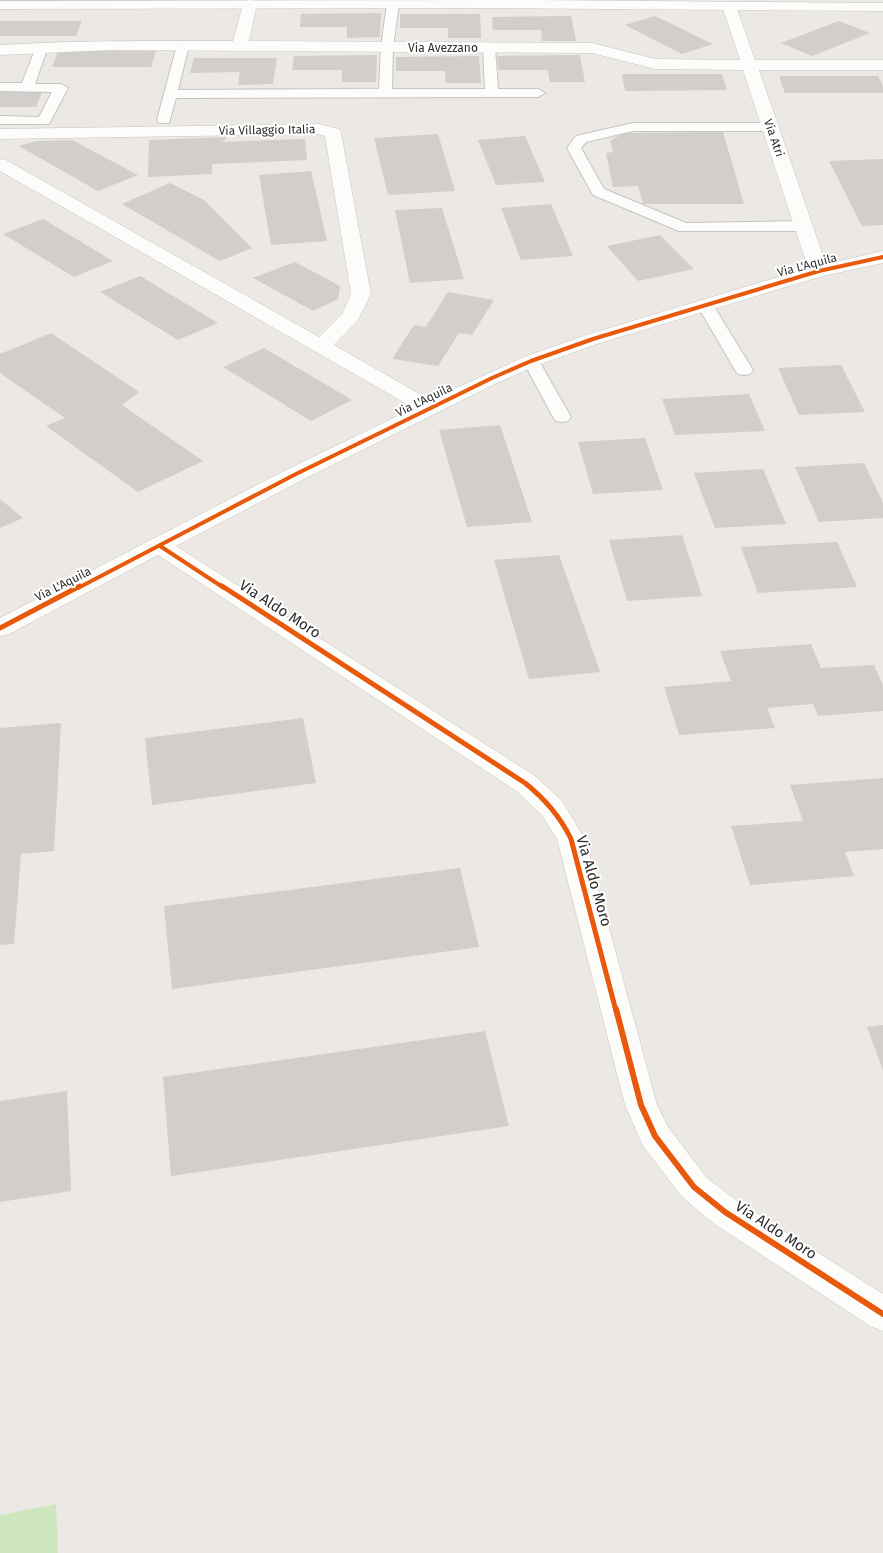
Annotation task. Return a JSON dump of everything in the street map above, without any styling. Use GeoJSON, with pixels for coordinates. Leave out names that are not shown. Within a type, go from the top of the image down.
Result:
{"type":"FeatureCollection","features":[{"type":"Feature","properties":{"kind":"street"},"geometry":{"type":"LineString","coordinates":[[0,5],[133,2],[250,4],[468,2],[779,3],[883,8]]}},
{"type":"Feature","properties":{"kind":"street"},"geometry":{"type":"LineString","coordinates":[[240,46],[250,4]]}},
{"type":"Feature","properties":{"kind":"street","name":"Via Atri"},"geometry":{"type":"LineString","coordinates":[[740,4],[750,66],[819,271]]}},
{"type":"Feature","properties":{"kind":"street","name":"Via Avezzano"},"geometry":{"type":"LineString","coordinates":[[0,50],[42,46],[183,45],[597,49],[656,65],[883,65]]}},
{"type":"Feature","properties":{"kind":"street","name":"Via Villaggio Italia"},"geometry":{"type":"LineString","coordinates":[[0,134],[320,129],[333,133],[361,294],[342,328],[322,345]]}},
{"type":"Feature","properties":{"kind":"street"},"geometry":{"type":"LineString","coordinates":[[0,164],[322,345],[429,408]]}},
{"type":"Feature","properties":{"kind":"street","name":"Via L'Aquila"},"geometry":{"type":"LineString","coordinates":[[0,628],[294,475],[429,408],[531,361],[705,305],[819,271],[883,257]]}},
{"type":"Feature","properties":{"kind":"street","name":"Via Aldo Moro"},"geometry":{"type":"LineString","coordinates":[[160,546],[525,783],[548,802],[561,819],[571,839],[641,1105],[655,1136],[694,1187],[725,1212],[883,1314]]}},
{"type":"Feature","properties":{"kind":"lane"},"geometry":{"type":"LineString","coordinates":[[385,94],[387,47],[393,4]]}},
{"type":"Feature","properties":{"kind":"lane"},"geometry":{"type":"LineString","coordinates":[[164,120],[183,45]]}},
{"type":"Feature","properties":{"kind":"lane"},"geometry":{"type":"LineString","coordinates":[[26,87],[42,46]]}},
{"type":"Feature","properties":{"kind":"lane"},"geometry":{"type":"LineString","coordinates":[[489,48],[492,93]]}},
{"type":"Feature","properties":{"kind":"lane"},"geometry":{"type":"LineString","coordinates":[[0,86],[62,88],[44,120],[0,120]]}},
{"type":"Feature","properties":{"kind":"lane"},"geometry":{"type":"LineString","coordinates":[[170,94],[538,93]]}},
{"type":"Feature","properties":{"kind":"lane"},"geometry":{"type":"LineString","coordinates":[[770,127],[633,128],[582,139],[574,148],[598,192],[684,228],[804,226]]}},
{"type":"Feature","properties":{"kind":"lane"},"geometry":{"type":"LineString","coordinates":[[705,305],[744,370]]}},
{"type":"Feature","properties":{"kind":"lane"},"geometry":{"type":"LineString","coordinates":[[531,361],[562,417]]}},
{"type":"Feature","properties":{"kind":"green space"},"geometry":{"type":"Polygon","coordinates":[[[56,1504],[58,1553],[0,1553],[0,1515],[56,1504]]]}},
{"type":"Feature","properties":{"kind":"building"},"geometry":{"type":"Polygon","coordinates":[[[381,13],[380,37],[347,38],[347,27],[300,27],[301,14],[381,13]]]}},
{"type":"Feature","properties":{"kind":"building"},"geometry":{"type":"Polygon","coordinates":[[[400,14],[480,14],[481,38],[448,38],[448,28],[400,28],[400,14]]]}},
{"type":"Feature","properties":{"kind":"building"},"geometry":{"type":"Polygon","coordinates":[[[571,16],[576,41],[542,41],[541,30],[493,30],[492,17],[571,16]]]}},
{"type":"Feature","properties":{"kind":"building"},"geometry":{"type":"Polygon","coordinates":[[[655,16],[713,44],[682,54],[625,25],[655,16]]]}},
{"type":"Feature","properties":{"kind":"building"},"geometry":{"type":"Polygon","coordinates":[[[0,21],[82,21],[76,36],[0,36],[0,21]]]}},
{"type":"Feature","properties":{"kind":"building"},"geometry":{"type":"Polygon","coordinates":[[[839,21],[870,33],[812,56],[781,43],[839,21]]]}},
{"type":"Feature","properties":{"kind":"building"},"geometry":{"type":"Polygon","coordinates":[[[58,51],[156,51],[151,67],[52,67],[58,51]]]}},
{"type":"Feature","properties":{"kind":"building"},"geometry":{"type":"Polygon","coordinates":[[[377,55],[376,82],[342,82],[342,70],[292,70],[294,56],[377,55]]]}},
{"type":"Feature","properties":{"kind":"building"},"geometry":{"type":"Polygon","coordinates":[[[580,55],[585,82],[550,82],[548,70],[499,70],[497,56],[580,55]]]}},
{"type":"Feature","properties":{"kind":"building"},"geometry":{"type":"Polygon","coordinates":[[[479,56],[481,83],[446,83],[445,71],[396,71],[396,57],[479,56]]]}},
{"type":"Feature","properties":{"kind":"building"},"geometry":{"type":"Polygon","coordinates":[[[194,58],[277,58],[273,84],[238,85],[240,72],[190,73],[194,58]]]}},
{"type":"Feature","properties":{"kind":"building"},"geometry":{"type":"Polygon","coordinates":[[[622,74],[722,74],[727,90],[625,91],[622,74]]]}},
{"type":"Feature","properties":{"kind":"building"},"geometry":{"type":"Polygon","coordinates":[[[779,76],[878,76],[883,86],[883,93],[785,93],[779,76]]]}},
{"type":"Feature","properties":{"kind":"building"},"geometry":{"type":"Polygon","coordinates":[[[0,90],[43,90],[36,107],[0,107],[0,90]]]}},
{"type":"Feature","properties":{"kind":"building"},"geometry":{"type":"Polygon","coordinates":[[[723,132],[744,204],[643,204],[638,186],[613,187],[606,153],[613,152],[610,141],[623,133],[723,132]]]}},
{"type":"Feature","properties":{"kind":"building"},"geometry":{"type":"Polygon","coordinates":[[[438,134],[455,191],[388,195],[374,138],[438,134]]]}},
{"type":"Feature","properties":{"kind":"building"},"geometry":{"type":"Polygon","coordinates":[[[525,136],[545,182],[496,185],[478,140],[525,136]]]}},
{"type":"Feature","properties":{"kind":"building"},"geometry":{"type":"Polygon","coordinates":[[[227,137],[223,142],[305,139],[307,160],[212,164],[212,174],[148,177],[149,140],[227,137]]]}},
{"type":"Feature","properties":{"kind":"building"},"geometry":{"type":"Polygon","coordinates":[[[72,140],[138,175],[98,191],[19,146],[36,141],[72,140]]]}},
{"type":"Feature","properties":{"kind":"building"},"geometry":{"type":"Polygon","coordinates":[[[883,159],[883,225],[862,226],[829,161],[883,159]]]}},
{"type":"Feature","properties":{"kind":"building"},"geometry":{"type":"Polygon","coordinates":[[[311,171],[327,241],[271,245],[259,175],[311,171]]]}},
{"type":"Feature","properties":{"kind":"building"},"geometry":{"type":"Polygon","coordinates":[[[170,183],[204,200],[252,248],[220,261],[122,204],[170,183]]]}},
{"type":"Feature","properties":{"kind":"building"},"geometry":{"type":"Polygon","coordinates":[[[551,204],[573,256],[521,260],[501,208],[551,204]]]}},
{"type":"Feature","properties":{"kind":"building"},"geometry":{"type":"Polygon","coordinates":[[[442,208],[464,279],[410,283],[395,210],[442,208]]]}},
{"type":"Feature","properties":{"kind":"building"},"geometry":{"type":"Polygon","coordinates":[[[43,219],[113,261],[74,277],[3,234],[43,219]]]}},
{"type":"Feature","properties":{"kind":"building"},"geometry":{"type":"Polygon","coordinates":[[[660,235],[694,269],[638,281],[607,246],[660,235]]]}},
{"type":"Feature","properties":{"kind":"building"},"geometry":{"type":"Polygon","coordinates":[[[295,262],[340,286],[338,299],[313,311],[253,278],[295,262]]]}},
{"type":"Feature","properties":{"kind":"building"},"geometry":{"type":"Polygon","coordinates":[[[140,276],[218,323],[178,340],[100,292],[140,276]]]}},
{"type":"Feature","properties":{"kind":"building"},"geometry":{"type":"Polygon","coordinates":[[[448,292],[494,300],[472,335],[459,333],[438,366],[392,359],[414,325],[426,327],[448,292]]]}},
{"type":"Feature","properties":{"kind":"building"},"geometry":{"type":"Polygon","coordinates":[[[51,333],[139,392],[122,405],[203,461],[138,492],[46,426],[65,418],[0,373],[0,354],[51,333]]]}},
{"type":"Feature","properties":{"kind":"building"},"geometry":{"type":"Polygon","coordinates":[[[264,348],[352,400],[311,421],[223,367],[264,348]]]}},
{"type":"Feature","properties":{"kind":"building"},"geometry":{"type":"Polygon","coordinates":[[[841,365],[865,412],[799,415],[778,368],[841,365]]]}},
{"type":"Feature","properties":{"kind":"building"},"geometry":{"type":"Polygon","coordinates":[[[749,394],[765,431],[675,435],[662,399],[749,394]]]}},
{"type":"Feature","properties":{"kind":"building"},"geometry":{"type":"Polygon","coordinates":[[[500,425],[532,522],[467,527],[439,430],[500,425]]]}},
{"type":"Feature","properties":{"kind":"building"},"geometry":{"type":"Polygon","coordinates":[[[645,438],[663,490],[593,494],[578,442],[645,438]]]}},
{"type":"Feature","properties":{"kind":"building"},"geometry":{"type":"Polygon","coordinates":[[[864,463],[883,503],[883,518],[819,522],[795,467],[864,463]]]}},
{"type":"Feature","properties":{"kind":"building"},"geometry":{"type":"Polygon","coordinates":[[[763,469],[786,524],[715,528],[694,473],[763,469]]]}},
{"type":"Feature","properties":{"kind":"building"},"geometry":{"type":"Polygon","coordinates":[[[0,499],[23,518],[0,528],[0,499]]]}},
{"type":"Feature","properties":{"kind":"building"},"geometry":{"type":"Polygon","coordinates":[[[682,535],[702,596],[627,601],[609,540],[682,535]]]}},
{"type":"Feature","properties":{"kind":"building"},"geometry":{"type":"Polygon","coordinates":[[[837,542],[857,587],[758,593],[741,547],[837,542]]]}},
{"type":"Feature","properties":{"kind":"building"},"geometry":{"type":"Polygon","coordinates":[[[559,555],[600,672],[529,679],[494,560],[559,555]]]}},
{"type":"Feature","properties":{"kind":"building"},"geometry":{"type":"Polygon","coordinates":[[[811,644],[821,668],[874,665],[883,685],[883,711],[818,716],[813,704],[767,708],[775,728],[679,735],[664,687],[731,681],[720,651],[811,644]]]}},
{"type":"Feature","properties":{"kind":"building"},"geometry":{"type":"Polygon","coordinates":[[[303,718],[316,783],[152,805],[145,738],[303,718]]]}},
{"type":"Feature","properties":{"kind":"building"},"geometry":{"type":"Polygon","coordinates":[[[61,723],[54,851],[21,854],[14,944],[0,945],[0,728],[61,723]]]}},
{"type":"Feature","properties":{"kind":"building"},"geometry":{"type":"Polygon","coordinates":[[[883,778],[883,849],[845,852],[854,876],[750,885],[731,826],[803,821],[790,785],[883,778]]]}},
{"type":"Feature","properties":{"kind":"building"},"geometry":{"type":"Polygon","coordinates":[[[460,868],[479,947],[172,989],[164,906],[460,868]]]}},
{"type":"Feature","properties":{"kind":"building"},"geometry":{"type":"Polygon","coordinates":[[[883,1025],[883,1070],[867,1027],[883,1025]]]}},
{"type":"Feature","properties":{"kind":"building"},"geometry":{"type":"Polygon","coordinates":[[[485,1031],[509,1126],[171,1176],[163,1077],[485,1031]]]}},
{"type":"Feature","properties":{"kind":"building"},"geometry":{"type":"Polygon","coordinates":[[[67,1091],[71,1191],[0,1202],[0,1101],[67,1091]]]}},
{"type":"Feature","properties":{"kind":"cycle path"},"geometry":{"type":"LineString","coordinates":[[0,628],[294,475],[492,378],[531,361],[593,339],[819,271],[883,257]]}},
{"type":"Feature","properties":{"kind":"cycle path"},"geometry":{"type":"LineString","coordinates":[[160,546],[525,783],[546,802],[562,822],[571,839],[641,1105],[655,1136],[694,1187],[725,1212],[883,1314]]}}]}
